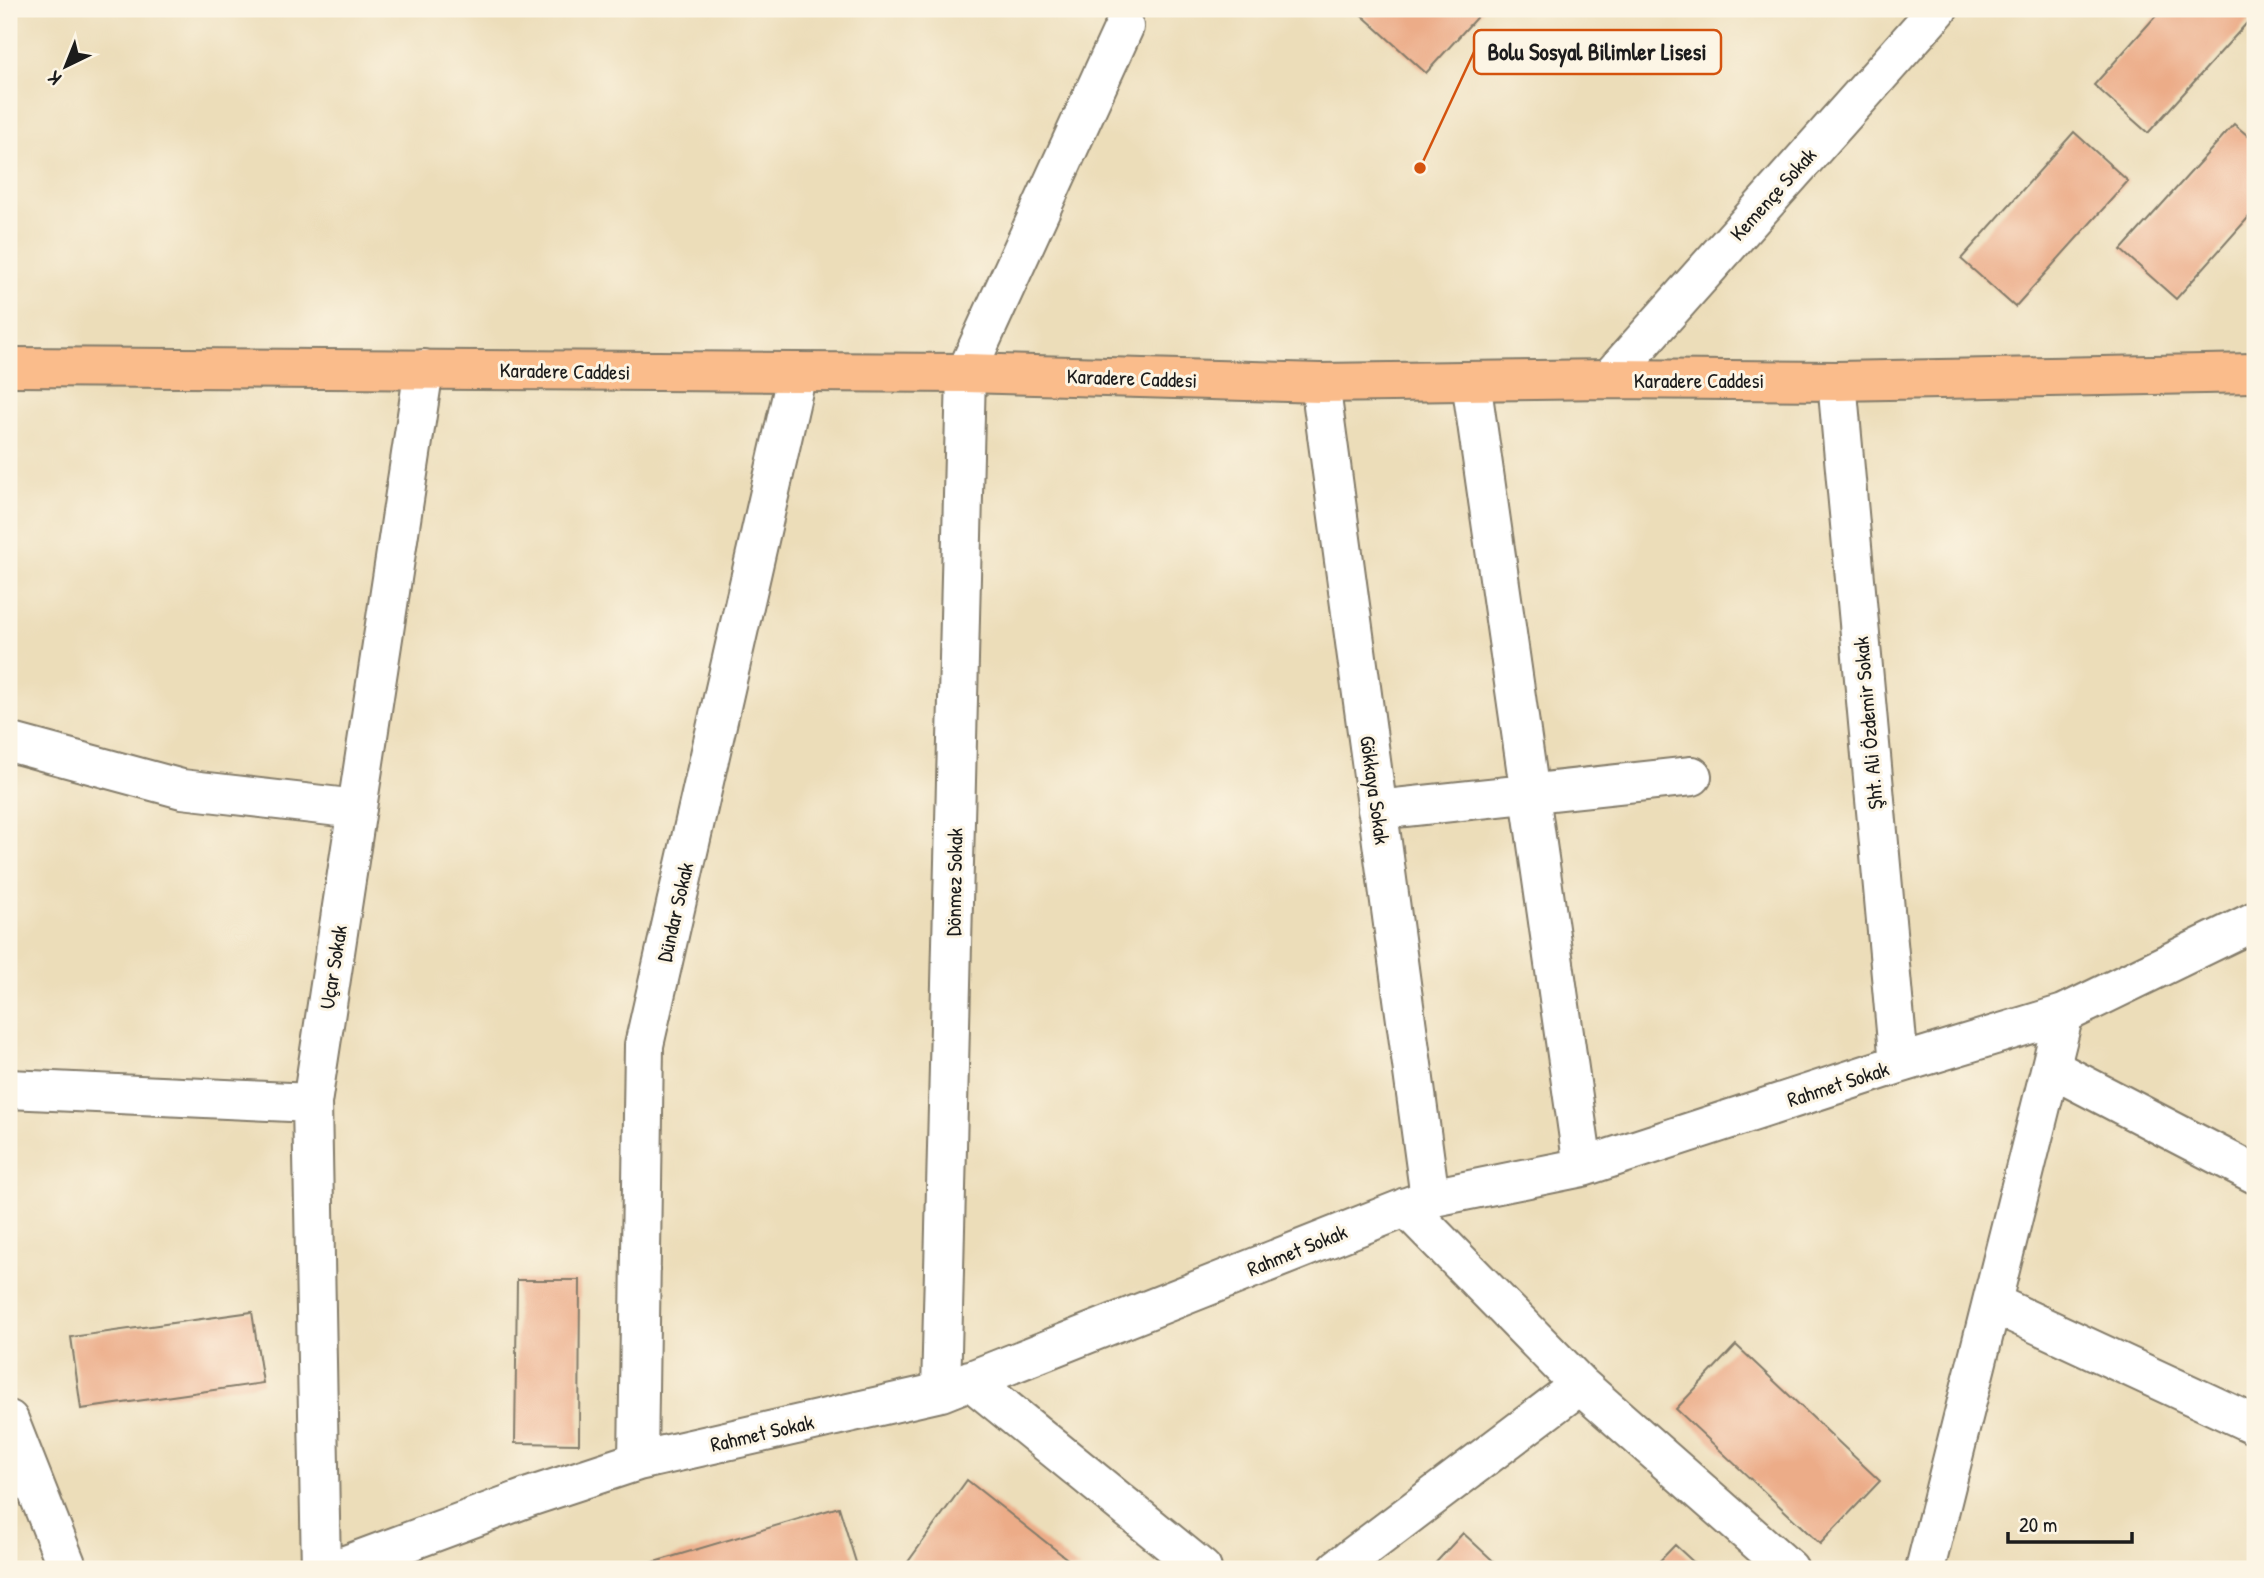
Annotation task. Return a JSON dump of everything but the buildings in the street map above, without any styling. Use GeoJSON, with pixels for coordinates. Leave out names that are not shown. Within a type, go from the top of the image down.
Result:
{"type":"FeatureCollection","features":[{"type":"Feature","properties":{"kind":"main road","name":"Karadere Caddesi"},"geometry":{"type":"LineString","coordinates":[[9,367],[966,373],[1320,383],[1609,379],[1837,381],[2255,373]]}},
{"type":"Feature","properties":{"kind":"street","name":"Kemençe Sokak"},"geometry":{"type":"LineString","coordinates":[[1609,379],[1938,9]]}},
{"type":"Feature","properties":{"kind":"street"},"geometry":{"type":"LineString","coordinates":[[966,373],[1124,27]]}},
{"type":"Feature","properties":{"kind":"street","name":"Uçar Sokak"},"geometry":{"type":"LineString","coordinates":[[321,1569],[312,1103],[424,369]]}},
{"type":"Feature","properties":{"kind":"street","name":"Dündar Sokak"},"geometry":{"type":"LineString","coordinates":[[638,1461],[645,1045],[797,373]]}},
{"type":"Feature","properties":{"kind":"street","name":"Dönmez Sokak"},"geometry":{"type":"LineString","coordinates":[[956,1386],[966,373]]}},
{"type":"Feature","properties":{"kind":"street"},"geometry":{"type":"LineString","coordinates":[[1471,381],[1583,1167]]}},
{"type":"Feature","properties":{"kind":"street","name":"Şht. Ali Özdemir Sokak"},"geometry":{"type":"LineString","coordinates":[[1837,381],[1899,1064]]}},
{"type":"Feature","properties":{"kind":"street","name":"Gökkaya Sokak"},"geometry":{"type":"LineString","coordinates":[[1320,383],[1377,810],[1418,1202]]}},
{"type":"Feature","properties":{"kind":"street"},"geometry":{"type":"LineString","coordinates":[[9,742],[182,789],[357,809]]}},
{"type":"Feature","properties":{"kind":"street"},"geometry":{"type":"LineString","coordinates":[[1377,810],[1692,776]]}},
{"type":"Feature","properties":{"kind":"street","name":"Rahmet Sokak"},"geometry":{"type":"LineString","coordinates":[[335,1569],[529,1497],[638,1461],[956,1386],[1418,1202],[1583,1167],[1899,1064],[2064,1014],[2255,921]]}},
{"type":"Feature","properties":{"kind":"street"},"geometry":{"type":"LineString","coordinates":[[1925,1569],[2064,1014]]}},
{"type":"Feature","properties":{"kind":"street"},"geometry":{"type":"LineString","coordinates":[[2051,1068],[2255,1174]]}},
{"type":"Feature","properties":{"kind":"street"},"geometry":{"type":"LineString","coordinates":[[9,1089],[312,1103]]}},
{"type":"Feature","properties":{"kind":"street"},"geometry":{"type":"LineString","coordinates":[[1418,1202],[1580,1385],[1789,1569]]}},
{"type":"Feature","properties":{"kind":"street"},"geometry":{"type":"LineString","coordinates":[[1992,1303],[2255,1425]]}},
{"type":"Feature","properties":{"kind":"street"},"geometry":{"type":"LineString","coordinates":[[1337,1569],[1580,1385]]}},
{"type":"Feature","properties":{"kind":"street"},"geometry":{"type":"LineString","coordinates":[[956,1386],[1202,1569]]}},
{"type":"Feature","properties":{"kind":"street"},"geometry":{"type":"LineString","coordinates":[[9,1420],[68,1569]]}},
{"type":"Feature","properties":{"kind":"place","name":"Bolu Sosyal Bilimler Lisesi"},"geometry":{"type":"Point","coordinates":[1420,168]}}]}
